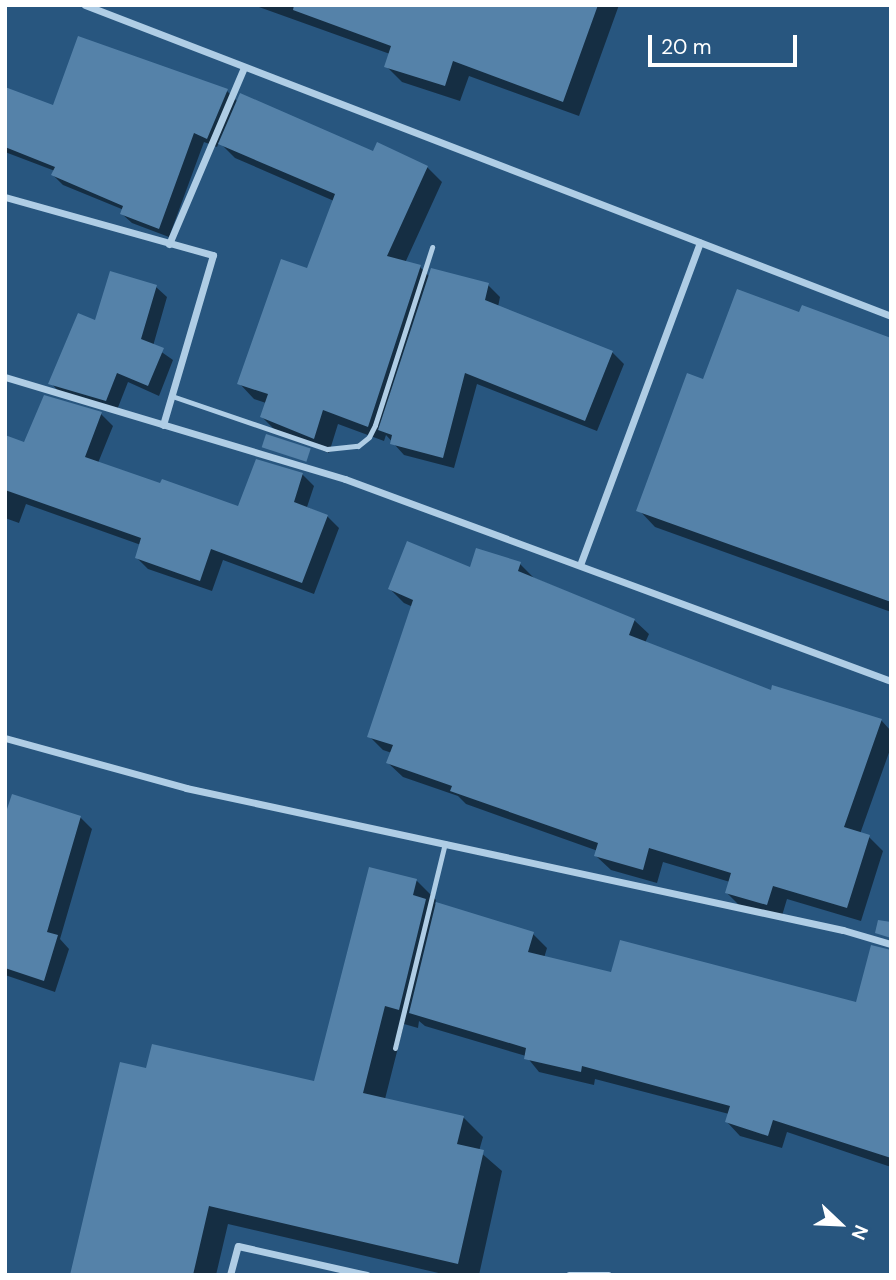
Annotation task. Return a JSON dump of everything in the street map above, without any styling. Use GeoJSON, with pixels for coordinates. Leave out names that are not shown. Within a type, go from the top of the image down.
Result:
{"type":"FeatureCollection","features":[{"type":"Feature","properties":{"kind":"street"},"geometry":{"type":"LineString","coordinates":[[85,5],[891,316]]}},
{"type":"Feature","properties":{"kind":"street"},"geometry":{"type":"LineString","coordinates":[[169,244],[244,67]]}},
{"type":"Feature","properties":{"kind":"street"},"geometry":{"type":"LineString","coordinates":[[5,197],[213,255],[163,425]]}},
{"type":"Feature","properties":{"kind":"street"},"geometry":{"type":"LineString","coordinates":[[580,565],[700,243]]}},
{"type":"Feature","properties":{"kind":"street"},"geometry":{"type":"LineString","coordinates":[[5,377],[345,479],[891,681]]}},
{"type":"Feature","properties":{"kind":"street"},"geometry":{"type":"LineString","coordinates":[[5,738],[186,788],[843,930],[891,944]]}},
{"type":"Feature","properties":{"kind":"street"},"geometry":{"type":"LineString","coordinates":[[230,1275],[238,1246],[367,1275]]}},
{"type":"Feature","properties":{"kind":"street"},"geometry":{"type":"LineString","coordinates":[[569,1275],[608,1275]]}},
{"type":"Feature","properties":{"kind":"lane"},"geometry":{"type":"LineString","coordinates":[[172,396],[327,450],[358,446],[369,437],[375,425],[432,247]]}},
{"type":"Feature","properties":{"kind":"lane"},"geometry":{"type":"LineString","coordinates":[[395,1048],[445,844]]}},
{"type":"Feature","properties":{"kind":"building"},"geometry":{"type":"Polygon","coordinates":[[[294,5],[598,5],[563,102],[453,61],[445,86],[384,67],[391,46],[293,10],[294,5]]]}},
{"type":"Feature","properties":{"kind":"building"},"geometry":{"type":"Polygon","coordinates":[[[78,36],[228,89],[207,139],[194,133],[159,229],[120,214],[123,206],[51,175],[55,167],[5,147],[5,87],[53,105],[78,36]]]}},
{"type":"Feature","properties":{"kind":"building"},"geometry":{"type":"Polygon","coordinates":[[[240,93],[373,151],[377,142],[428,166],[387,256],[421,265],[368,427],[323,410],[314,439],[260,417],[268,394],[237,384],[281,259],[307,268],[335,194],[218,144],[240,93]]]}},
{"type":"Feature","properties":{"kind":"building"},"geometry":{"type":"Polygon","coordinates":[[[431,268],[489,283],[485,300],[613,351],[585,421],[465,373],[443,458],[390,444],[392,435],[378,430],[431,268]]]}},
{"type":"Feature","properties":{"kind":"building"},"geometry":{"type":"Polygon","coordinates":[[[110,271],[157,285],[141,339],[164,348],[148,386],[117,373],[106,401],[48,384],[78,313],[95,320],[110,271]]]}},
{"type":"Feature","properties":{"kind":"building"},"geometry":{"type":"Polygon","coordinates":[[[737,289],[799,312],[802,305],[891,338],[891,602],[636,511],[687,373],[703,379],[737,289]]]}},
{"type":"Feature","properties":{"kind":"building"},"geometry":{"type":"Polygon","coordinates":[[[44,395],[102,412],[85,457],[160,483],[162,479],[238,506],[256,459],[303,473],[294,502],[328,515],[302,583],[211,549],[200,581],[135,558],[141,538],[5,490],[5,435],[24,442],[44,395]]]}},
{"type":"Feature","properties":{"kind":"building"},"geometry":{"type":"Polygon","coordinates":[[[266,434],[311,449],[306,462],[262,447],[266,434]]]}},
{"type":"Feature","properties":{"kind":"building"},"geometry":{"type":"Polygon","coordinates":[[[407,541],[470,567],[476,548],[521,562],[518,571],[635,619],[629,635],[771,690],[772,685],[882,719],[844,827],[870,835],[847,908],[773,886],[767,905],[725,893],[731,873],[649,848],[643,870],[594,856],[598,843],[450,791],[452,786],[386,763],[393,745],[367,737],[413,600],[388,589],[407,541]]]}},
{"type":"Feature","properties":{"kind":"building"},"geometry":{"type":"Polygon","coordinates":[[[12,794],[81,816],[47,932],[58,935],[44,981],[5,968],[5,815],[12,794]]]}},
{"type":"Feature","properties":{"kind":"building"},"geometry":{"type":"Polygon","coordinates":[[[369,867],[417,879],[413,895],[426,899],[399,1010],[385,1006],[363,1093],[464,1116],[457,1144],[484,1150],[458,1264],[209,1206],[193,1275],[70,1275],[120,1062],[146,1068],[152,1044],[314,1081],[369,867]]]}},
{"type":"Feature","properties":{"kind":"building"},"geometry":{"type":"Polygon","coordinates":[[[436,902],[534,932],[528,952],[611,972],[620,940],[856,1002],[871,945],[891,950],[891,1158],[773,1120],[768,1136],[725,1122],[730,1106],[582,1066],[581,1072],[524,1059],[526,1048],[409,1013],[436,902]]]}},
{"type":"Feature","properties":{"kind":"building"},"geometry":{"type":"Polygon","coordinates":[[[878,920],[891,922],[891,938],[875,933],[878,920]]]}}]}
